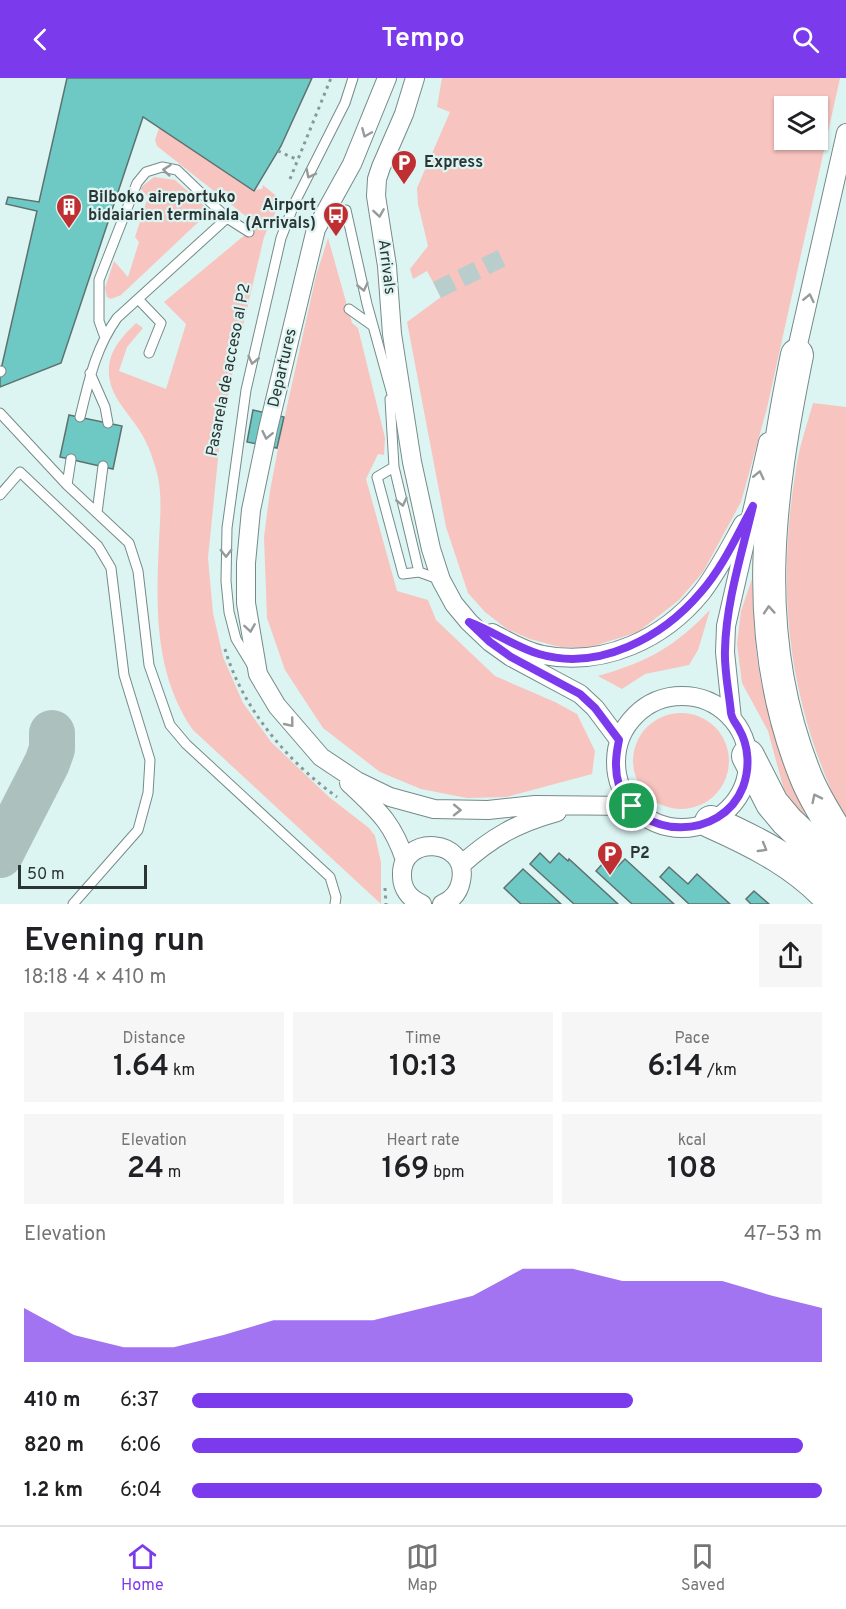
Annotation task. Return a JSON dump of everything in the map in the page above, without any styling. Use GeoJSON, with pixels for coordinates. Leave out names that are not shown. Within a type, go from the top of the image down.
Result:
{"type":"FeatureCollection","features":[{"type":"Feature","properties":{"kind":"highway"},"geometry":{"type":"LineString","coordinates":[[797,355],[773,500],[768,549],[771,632],[777,676],[789,728],[803,767],[823,811],[846,848]]}},
{"type":"Feature","properties":{"kind":"highway"},"geometry":{"type":"LineString","coordinates":[[748,756],[772,803],[787,821],[846,877]]}},
{"type":"Feature","properties":{"kind":"highway"},"geometry":{"type":"LineString","coordinates":[[711,822],[775,854],[805,874],[835,904]]}},
{"type":"Feature","properties":{"kind":"street","name":"Departures"},"geometry":{"type":"LineString","coordinates":[[258,674],[246,603],[246,563],[251,510],[268,429],[316,229],[352,165],[387,78]]}},
{"type":"Feature","properties":{"kind":"street","name":"Arrivals"},"geometry":{"type":"LineString","coordinates":[[415,78],[404,114],[381,166],[376,187],[388,275],[403,465],[441,580],[454,604],[490,642],[511,657],[580,694],[595,708],[619,740]]}},
{"type":"Feature","properties":{"kind":"street"},"geometry":{"type":"LineString","coordinates":[[732,719],[725,652],[726,626],[775,413],[786,377],[797,355],[846,133]]}},
{"type":"Feature","properties":{"kind":"street"},"geometry":{"type":"LineString","coordinates":[[469,622],[541,655],[571,658],[593,657],[615,652],[654,634],[682,613],[703,591],[723,561],[753,506]]}},
{"type":"Feature","properties":{"kind":"street"},"geometry":{"type":"LineString","coordinates":[[258,674],[277,706],[321,757],[385,817],[399,842],[405,860]]}},
{"type":"Feature","properties":{"kind":"street"},"geometry":{"type":"LineString","coordinates":[[670,696],[687,696],[704,699],[719,707],[732,719],[740,730],[748,756],[747,772],[739,795],[724,813],[711,822],[694,828],[677,829],[660,825],[645,817],[632,806],[620,786],[615,763],[619,740],[627,724],[638,711],[670,696]]}},
{"type":"Feature","properties":{"kind":"street"},"geometry":{"type":"LineString","coordinates":[[321,757],[357,781],[390,796],[434,809],[488,810],[535,805],[632,806]]}},
{"type":"Feature","properties":{"kind":"street"},"geometry":{"type":"LineString","coordinates":[[461,865],[505,831],[527,820],[580,805]]}},
{"type":"Feature","properties":{"kind":"street"},"geometry":{"type":"LineString","coordinates":[[416,903],[407,893],[402,882],[405,860],[413,851],[423,846],[435,845],[446,848],[455,855],[461,865],[460,888],[451,902]]}},
{"type":"Feature","properties":{"kind":"lane"},"geometry":{"type":"LineString","coordinates":[[258,674],[236,639],[229,612],[226,581],[227,528],[246,390],[280,238],[295,202],[345,103],[353,78]]}},
{"type":"Feature","properties":{"kind":"lane"},"geometry":{"type":"LineString","coordinates":[[104,335],[99,321],[99,280],[137,183],[146,172],[162,167],[177,170],[227,218],[249,232]]}},
{"type":"Feature","properties":{"kind":"lane"},"geometry":{"type":"LineString","coordinates":[[346,210],[373,326],[389,382],[419,572]]}},
{"type":"Feature","properties":{"kind":"lane"},"geometry":{"type":"LineString","coordinates":[[80,417],[90,373],[104,335],[117,318],[227,218]]}},
{"type":"Feature","properties":{"kind":"lane"},"geometry":{"type":"LineString","coordinates":[[138,299],[161,323],[149,353]]}},
{"type":"Feature","properties":{"kind":"lane"},"geometry":{"type":"LineString","coordinates":[[350,309],[373,326]]}},
{"type":"Feature","properties":{"kind":"lane"},"geometry":{"type":"LineString","coordinates":[[90,373],[105,407],[108,423]]}},
{"type":"Feature","properties":{"kind":"lane"},"geometry":{"type":"LineString","coordinates":[[389,382],[403,465]]}},
{"type":"Feature","properties":{"kind":"lane"},"geometry":{"type":"LineString","coordinates":[[0,413],[67,485],[129,543],[138,571],[149,665],[170,725],[186,744],[330,877],[336,897],[335,904]]}},
{"type":"Feature","properties":{"kind":"lane"},"geometry":{"type":"LineString","coordinates":[[67,485],[71,459]]}},
{"type":"Feature","properties":{"kind":"lane"},"geometry":{"type":"LineString","coordinates":[[403,465],[377,477],[403,574],[419,572],[441,580]]}},
{"type":"Feature","properties":{"kind":"lane"},"geometry":{"type":"LineString","coordinates":[[97,513],[103,466]]}},
{"type":"Feature","properties":{"kind":"lane"},"geometry":{"type":"LineString","coordinates":[[0,495],[20,472],[98,546],[111,568],[124,675],[150,760],[148,793],[138,830],[73,904]]}},
{"type":"Feature","properties":{"kind":"path"},"geometry":{"type":"LineString","coordinates":[[289,186],[331,78]]}},
{"type":"Feature","properties":{"kind":"path"},"geometry":{"type":"LineString","coordinates":[[278,151],[298,160]]}},
{"type":"Feature","properties":{"kind":"path"},"geometry":{"type":"LineString","coordinates":[[224,645],[244,695],[264,727],[327,790],[344,803]]}},
{"type":"Feature","properties":{"kind":"path"},"geometry":{"type":"LineString","coordinates":[[384,880],[386,904]]}},
{"type":"Feature","properties":{"kind":"shaded area"},"geometry":{"type":"Polygon","coordinates":[[[442,78],[840,78],[828,132],[828,96],[774,96],[774,150],[824,150],[767,408],[741,502],[703,572],[679,600],[638,632],[588,648],[560,647],[530,639],[507,629],[485,612],[468,593],[446,527],[407,322],[441,297],[427,271],[413,279],[410,269],[428,246],[418,204],[417,188],[450,112],[437,107],[442,78]]]}},
{"type":"Feature","properties":{"kind":"shaded area"},"geometry":{"type":"Polygon","coordinates":[[[159,128],[253,190],[262,189],[263,185],[281,200],[264,237],[234,364],[220,439],[208,558],[213,613],[223,657],[243,703],[271,742],[329,797],[369,828],[375,836],[381,862],[381,904],[193,730],[180,709],[164,663],[158,615],[160,487],[147,443],[112,388],[109,379],[110,361],[118,343],[136,323],[143,328],[127,347],[119,371],[166,389],[186,324],[164,302],[257,225],[157,146],[155,140],[159,128]]]}},
{"type":"Feature","properties":{"kind":"shaded area"},"geometry":{"type":"Polygon","coordinates":[[[154,177],[175,180],[210,211],[121,295],[111,299],[107,297],[105,288],[114,261],[128,277],[139,242],[135,237],[148,197],[140,188],[154,177]]]}},
{"type":"Feature","properties":{"kind":"shaded area"},"geometry":{"type":"Polygon","coordinates":[[[328,238],[352,323],[358,328],[385,438],[384,455],[378,454],[366,479],[397,591],[428,600],[436,620],[495,676],[577,714],[595,751],[592,774],[506,797],[467,798],[421,789],[380,772],[323,728],[285,670],[267,618],[264,537],[280,438],[316,276],[328,238]]]}},
{"type":"Feature","properties":{"kind":"shaded area"},"geometry":{"type":"Polygon","coordinates":[[[813,403],[846,407],[846,822],[811,736],[792,650],[788,606],[787,562],[790,516],[797,461],[813,403]]]}},
{"type":"Feature","properties":{"kind":"shaded area"},"geometry":{"type":"Polygon","coordinates":[[[752,579],[756,652],[764,695],[780,750],[808,821],[784,790],[768,731],[742,683],[737,644],[741,611],[752,579]]]}},
{"type":"Feature","properties":{"kind":"shaded area"},"geometry":{"type":"Polygon","coordinates":[[[710,610],[698,650],[689,665],[645,674],[622,689],[598,676],[632,665],[659,652],[672,644],[710,610]]]}},
{"type":"Feature","properties":{"kind":"shaded area"},"geometry":{"type":"Polygon","coordinates":[[[681,713],[699,717],[715,727],[725,743],[729,761],[725,779],[715,795],[699,805],[681,809],[663,805],[647,795],[637,779],[633,761],[637,743],[647,727],[663,717],[681,713]]]}},
{"type":"Feature","properties":{"kind":"building","name":"Bilboko aireportuko bidaiarien terminala"},"geometry":{"type":"Polygon","coordinates":[[[67,78],[312,78],[281,146],[254,191],[143,117],[61,363],[0,387],[0,374],[37,211],[6,204],[8,197],[39,202],[67,78]]]}},
{"type":"Feature","properties":{"kind":"building"},"geometry":{"type":"Polygon","coordinates":[[[253,410],[284,417],[277,448],[247,442],[253,410]]]}},
{"type":"Feature","properties":{"kind":"building"},"geometry":{"type":"Polygon","coordinates":[[[69,415],[122,426],[113,469],[60,457],[69,415]]]}},
{"type":"Feature","properties":{"kind":"building"},"geometry":{"type":"Polygon","coordinates":[[[540,853],[550,863],[559,853],[568,861],[569,859],[618,904],[574,904],[530,864],[540,853]]]}},
{"type":"Feature","properties":{"kind":"building"},"geometry":{"type":"Polygon","coordinates":[[[625,859],[674,904],[632,904],[596,871],[606,860],[615,869],[625,859]]]}},
{"type":"Feature","properties":{"kind":"building"},"geometry":{"type":"Polygon","coordinates":[[[669,867],[688,884],[697,874],[730,904],[689,904],[660,877],[669,867]]]}},
{"type":"Feature","properties":{"kind":"building"},"geometry":{"type":"Polygon","coordinates":[[[523,869],[561,904],[521,904],[504,888],[523,869]]]}},
{"type":"Feature","properties":{"kind":"building"},"geometry":{"type":"Polygon","coordinates":[[[754,891],[769,904],[751,904],[746,899],[754,891]]]}},
{"type":"Feature","properties":{"kind":"taxiway"},"geometry":{"type":"LineString","coordinates":[[0,855],[47,763],[52,749],[52,733]]}},
{"type":"Feature","properties":{"kind":"tunnel"},"geometry":{"type":"LineString","coordinates":[[437,290],[508,255]]}},
{"type":"Feature","properties":{"kind":"place","name":"Express"},"geometry":{"type":"Point","coordinates":[404,186]}},
{"type":"Feature","properties":{"kind":"place","name":"Bilboko aireportuko bidaiarien terminala"},"geometry":{"type":"Point","coordinates":[69,230]}},
{"type":"Feature","properties":{"kind":"place","name":"Airport (Arrivals)"},"geometry":{"type":"Point","coordinates":[336,238]}},
{"type":"Feature","properties":{"kind":"place","name":"P2"},"geometry":{"type":"Point","coordinates":[610,877]}},
{"type":"Feature","properties":{"kind":"route"},"geometry":{"type":"LineString","coordinates":[[753,506],[726,626],[725,652],[732,719],[740,730],[748,756],[743,788],[735,802],[724,813],[711,822],[694,828],[677,829],[660,825],[645,817],[632,806],[620,786],[615,763],[619,740],[595,708],[580,694],[511,657],[490,642],[469,622],[541,655],[571,658],[593,657],[615,652],[654,634],[682,613],[703,591],[723,561],[753,506]]}}]}
